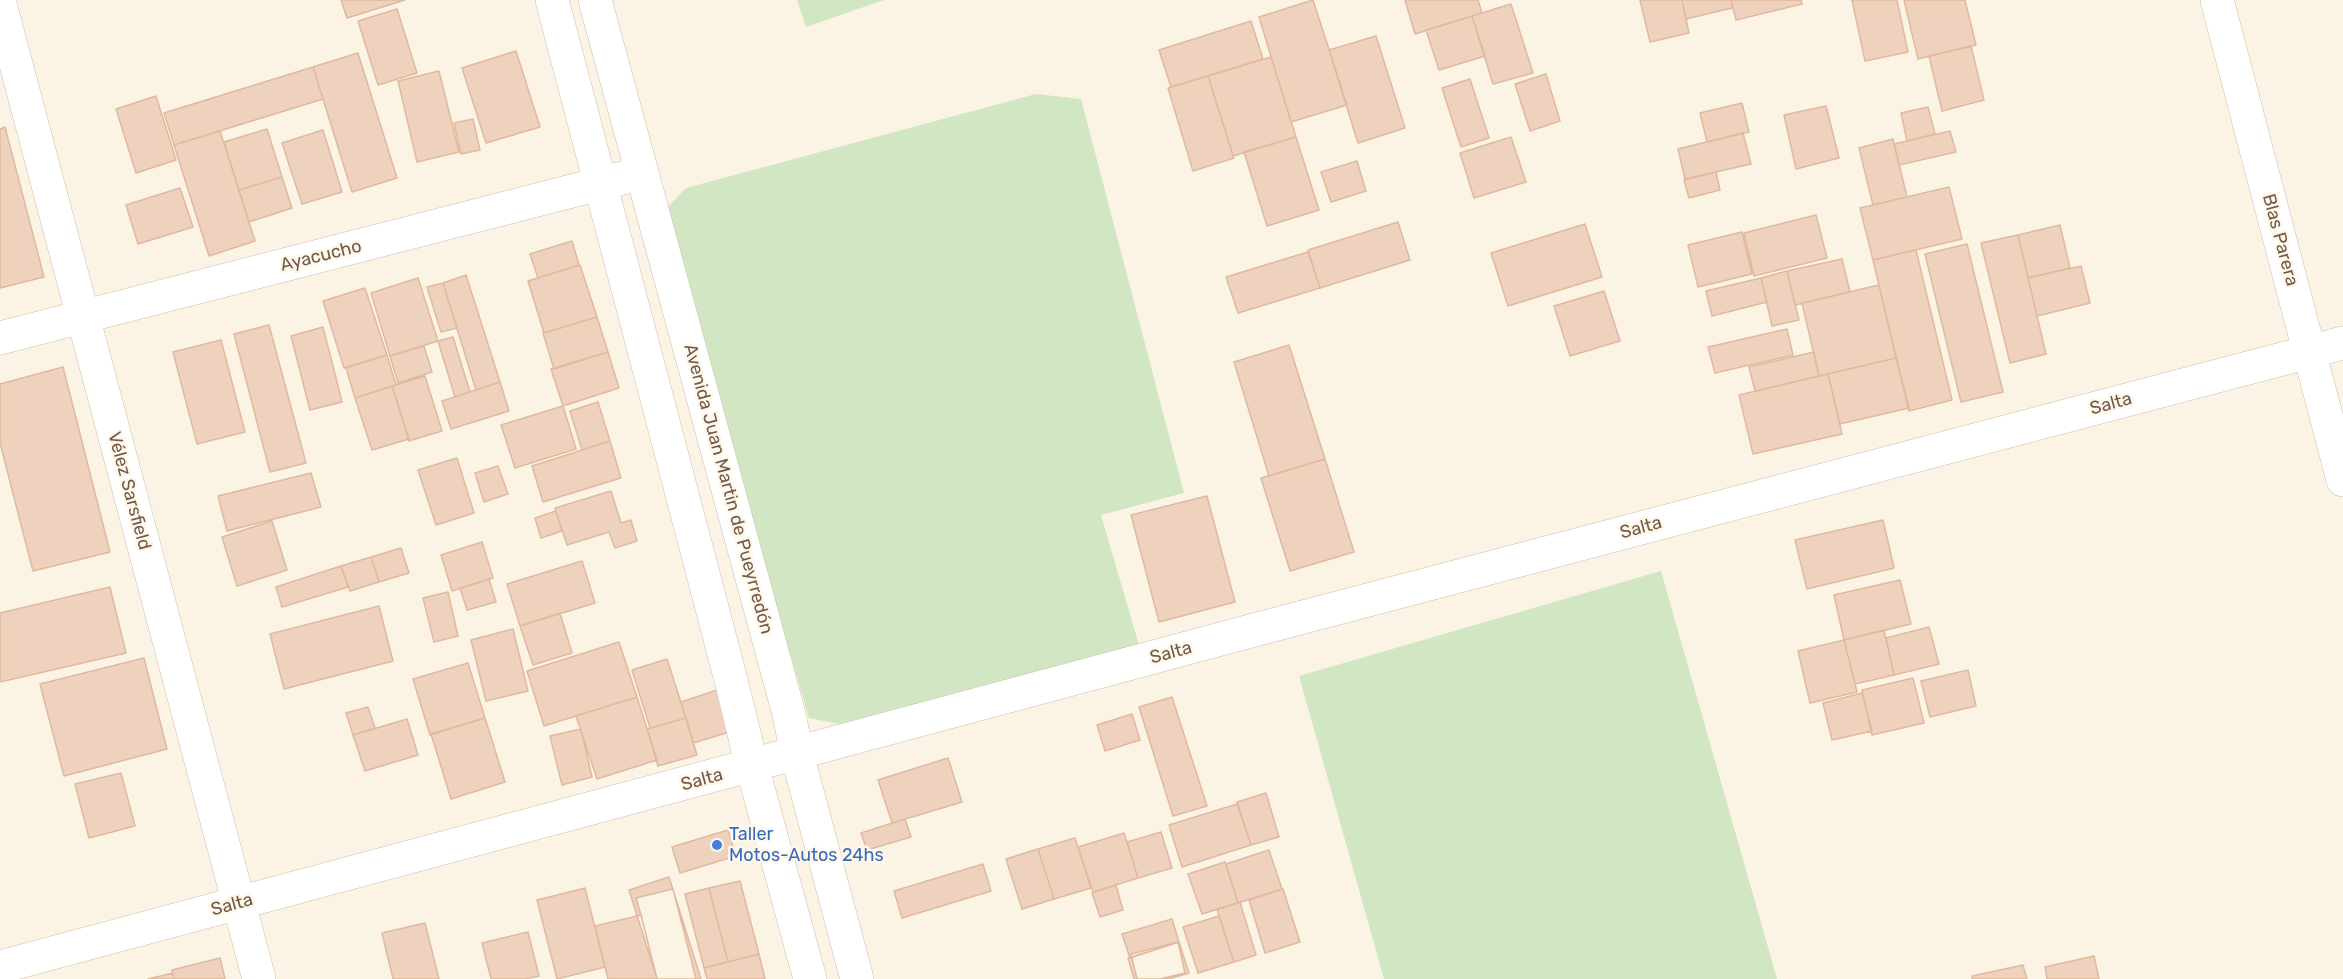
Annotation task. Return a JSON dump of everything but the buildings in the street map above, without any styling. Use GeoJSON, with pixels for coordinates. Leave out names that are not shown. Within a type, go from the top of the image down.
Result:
{"type":"FeatureCollection","features":[{"type":"Feature","properties":{"kind":"street"},"geometry":{"type":"LineString","coordinates":[[552,0],[602,184],[752,766],[810,979]]}},
{"type":"Feature","properties":{"kind":"street","name":"Avenida Juan Martin de Pueyrredón"},"geometry":{"type":"LineString","coordinates":[[595,0],[789,714],[797,754],[857,979]]}},
{"type":"Feature","properties":{"kind":"street","name":"Blas Parera"},"geometry":{"type":"LineString","coordinates":[[2217,0],[2343,480]]}},
{"type":"Feature","properties":{"kind":"street","name":"Vélez Sarsfield"},"geometry":{"type":"LineString","coordinates":[[0,4],[259,979]]}},
{"type":"Feature","properties":{"kind":"street","name":"Ayacucho"},"geometry":{"type":"LineString","coordinates":[[0,338],[642,173]]}},
{"type":"Feature","properties":{"kind":"street","name":"Salta"},"geometry":{"type":"LineString","coordinates":[[0,967],[1327,611],[2343,343]]}},
{"type":"Feature","properties":{"kind":"green space"},"geometry":{"type":"Polygon","coordinates":[[[797,0],[884,0],[806,27],[797,0]]]}},
{"type":"Feature","properties":{"kind":"green space"},"geometry":{"type":"Polygon","coordinates":[[[1036,94],[1081,99],[1184,493],[1101,515],[1139,645],[859,728],[809,718],[662,213],[686,188],[1036,94]]]}},
{"type":"Feature","properties":{"kind":"green space"},"geometry":{"type":"Polygon","coordinates":[[[1661,571],[1777,979],[1384,979],[1299,676],[1661,571]]]}},
{"type":"Feature","properties":{"kind":"place","name":"Taller Motos-Autos 24hs"},"geometry":{"type":"Point","coordinates":[717,845]}}]}
